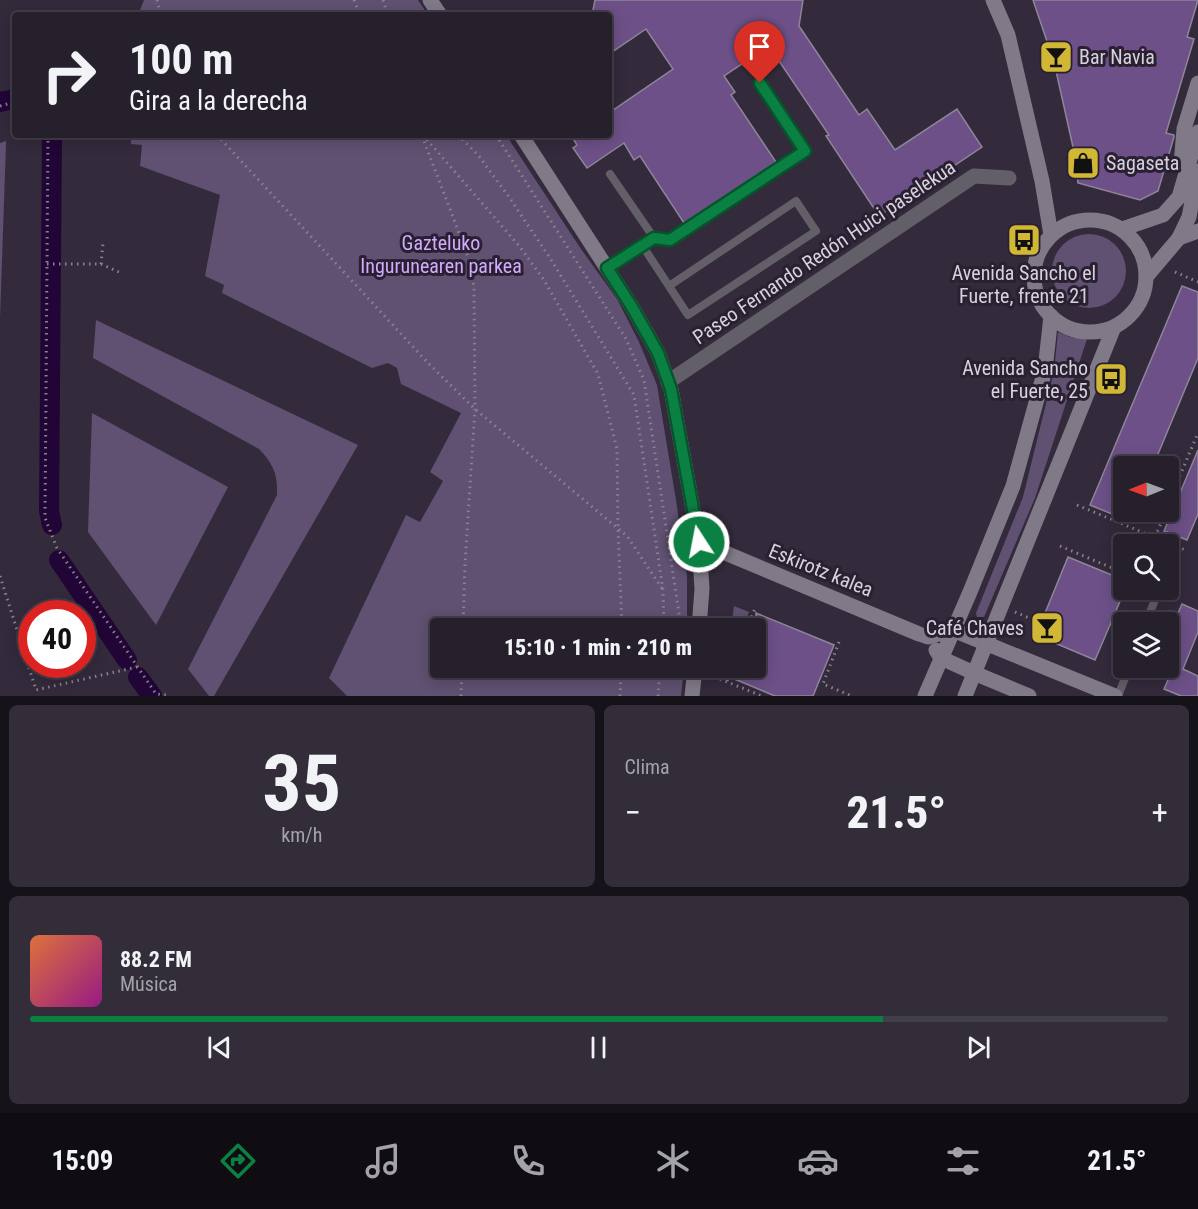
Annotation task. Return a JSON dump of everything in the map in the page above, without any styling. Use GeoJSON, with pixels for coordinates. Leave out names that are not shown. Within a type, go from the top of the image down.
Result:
{"type":"FeatureCollection","features":[{"type":"Feature","properties":{"kind":"main road"},"geometry":{"type":"LineString","coordinates":[[993,0],[1008,35],[1042,181],[1051,235]]}},
{"type":"Feature","properties":{"kind":"main road"},"geometry":{"type":"LineString","coordinates":[[1190,196],[1184,129],[1198,83]]}},
{"type":"Feature","properties":{"kind":"main road"},"geometry":{"type":"LineString","coordinates":[[1146,277],[1179,238],[1189,217],[1198,132]]}},
{"type":"Feature","properties":{"kind":"main road"},"geometry":{"type":"LineString","coordinates":[[523,138],[632,307],[658,353],[671,389],[699,542],[702,589],[700,618]]}},
{"type":"Feature","properties":{"kind":"main road"},"geometry":{"type":"LineString","coordinates":[[1122,229],[1163,215],[1190,196],[1198,171]]}},
{"type":"Feature","properties":{"kind":"main road"},"geometry":{"type":"LineString","coordinates":[[1099,220],[1122,229],[1139,248],[1143,257],[1146,277],[1137,306],[1129,316],[1114,327],[1097,331],[1067,327],[1051,316],[1036,293],[1035,265],[1040,250],[1051,235],[1076,221],[1099,220]]}},
{"type":"Feature","properties":{"kind":"main road"},"geometry":{"type":"LineString","coordinates":[[1179,238],[1198,231]]}},
{"type":"Feature","properties":{"kind":"main road"},"geometry":{"type":"LineString","coordinates":[[925,696],[1013,486],[1045,370],[1051,316]]}},
{"type":"Feature","properties":{"kind":"main road"},"geometry":{"type":"LineString","coordinates":[[965,696],[1114,327]]}},
{"type":"Feature","properties":{"kind":"main road","name":"Eskirotz kalea"},"geometry":{"type":"LineString","coordinates":[[699,542],[928,637]]}},
{"type":"Feature","properties":{"kind":"main road"},"geometry":{"type":"LineString","coordinates":[[1029,696],[941,658],[928,637],[953,630],[1116,696]]}},
{"type":"Feature","properties":{"kind":"main road"},"geometry":{"type":"LineString","coordinates":[[692,696],[694,678]]}},
{"type":"Feature","properties":{"kind":"street","name":"Paseo Fernando Redón Huici paselekua"},"geometry":{"type":"LineString","coordinates":[[668,382],[974,176],[1009,178]]}},
{"type":"Feature","properties":{"kind":"lane"},"geometry":{"type":"LineString","coordinates":[[607,268],[654,238],[670,240],[805,151],[760,83]]}},
{"type":"Feature","properties":{"kind":"lane"},"geometry":{"type":"LineString","coordinates":[[610,174],[654,238]]}},
{"type":"Feature","properties":{"kind":"lane"},"geometry":{"type":"LineString","coordinates":[[642,245],[688,315],[816,231],[796,201],[669,286]]}},
{"type":"Feature","properties":{"kind":"lane"},"geometry":{"type":"LineString","coordinates":[[1116,696],[1124,678]]}},
{"type":"Feature","properties":{"kind":"path"},"geometry":{"type":"LineString","coordinates":[[48,138],[45,518],[57,548],[137,667],[156,694],[169,696]]}},
{"type":"Feature","properties":{"kind":"path"},"geometry":{"type":"LineString","coordinates":[[220,138],[428,363],[475,409],[627,537],[663,590]]}},
{"type":"Feature","properties":{"kind":"path"},"geometry":{"type":"LineString","coordinates":[[423,138],[469,259],[474,287],[475,409],[463,618]]}},
{"type":"Feature","properties":{"kind":"path"},"geometry":{"type":"LineString","coordinates":[[425,138],[520,246],[544,280],[598,374],[617,449],[622,618]]}},
{"type":"Feature","properties":{"kind":"path"},"geometry":{"type":"LineString","coordinates":[[461,138],[478,155],[509,197],[550,258],[634,395],[663,590],[664,618]]}},
{"type":"Feature","properties":{"kind":"path"},"geometry":{"type":"LineString","coordinates":[[498,138],[626,339],[644,380],[680,618]]}},
{"type":"Feature","properties":{"kind":"path"},"geometry":{"type":"LineString","coordinates":[[101,264],[103,243]]}},
{"type":"Feature","properties":{"kind":"path"},"geometry":{"type":"LineString","coordinates":[[47,264],[101,264],[121,273]]}},
{"type":"Feature","properties":{"kind":"path"},"geometry":{"type":"LineString","coordinates":[[1175,272],[1198,282]]}},
{"type":"Feature","properties":{"kind":"path"},"geometry":{"type":"LineString","coordinates":[[1179,478],[1198,433]]}},
{"type":"Feature","properties":{"kind":"path"},"geometry":{"type":"LineString","coordinates":[[1077,505],[1148,534]]}},
{"type":"Feature","properties":{"kind":"path"},"geometry":{"type":"LineString","coordinates":[[1060,546],[1113,568]]}},
{"type":"Feature","properties":{"kind":"path"},"geometry":{"type":"LineString","coordinates":[[1179,547],[1185,550]]}},
{"type":"Feature","properties":{"kind":"path"},"geometry":{"type":"LineString","coordinates":[[0,576],[36,690],[137,667]]}},
{"type":"Feature","properties":{"kind":"path"},"geometry":{"type":"LineString","coordinates":[[751,618],[756,606]]}},
{"type":"Feature","properties":{"kind":"path"},"geometry":{"type":"LineString","coordinates":[[840,642],[823,684],[852,696]]}},
{"type":"Feature","properties":{"kind":"path"},"geometry":{"type":"LineString","coordinates":[[461,696],[462,678]]}},
{"type":"Feature","properties":{"kind":"path"},"geometry":{"type":"LineString","coordinates":[[620,696],[621,678]]}},
{"type":"Feature","properties":{"kind":"path"},"geometry":{"type":"LineString","coordinates":[[658,696],[659,678]]}},
{"type":"Feature","properties":{"kind":"path"},"geometry":{"type":"LineString","coordinates":[[720,678],[762,696]]}},
{"type":"Feature","properties":{"kind":"green space"},"geometry":{"type":"Polygon","coordinates":[[[144,0],[418,0],[426,12],[139,12],[144,0]]]}},
{"type":"Feature","properties":{"kind":"green space","name":"Gazteluko Ingurunearen parkea"},"geometry":{"type":"Polygon","coordinates":[[[131,138],[508,138],[617,299],[639,342],[657,385],[687,576],[687,618],[430,618],[430,678],[683,678],[681,696],[347,696],[329,678],[406,515],[420,522],[443,481],[430,472],[461,413],[401,384],[397,368],[388,363],[372,368],[222,293],[224,285],[205,276],[220,195],[140,166],[142,145],[131,144],[131,138]]]}},
{"type":"Feature","properties":{"kind":"green space"},"geometry":{"type":"Polygon","coordinates":[[[6,141],[6,144],[0,319],[0,143],[6,141]]]}},
{"type":"Feature","properties":{"kind":"green space"},"geometry":{"type":"Polygon","coordinates":[[[1089,234],[1103,237],[1115,245],[1123,257],[1126,271],[1123,285],[1115,297],[1103,305],[1089,308],[1075,305],[1063,297],[1055,285],[1052,271],[1055,257],[1063,245],[1075,237],[1089,234]]]}},
{"type":"Feature","properties":{"kind":"green space"},"geometry":{"type":"Polygon","coordinates":[[[96,320],[358,445],[214,696],[209,696],[188,669],[277,495],[277,481],[271,464],[259,449],[93,358],[96,320]]]}},
{"type":"Feature","properties":{"kind":"green space"},"geometry":{"type":"Polygon","coordinates":[[[1058,332],[1070,337],[1087,339],[1035,498],[984,617],[977,617],[976,613],[1023,497],[1054,371],[1058,332]]]}},
{"type":"Feature","properties":{"kind":"green space"},"geometry":{"type":"Polygon","coordinates":[[[92,413],[228,487],[156,625],[88,532],[92,413]]]}},
{"type":"Feature","properties":{"kind":"green space"},"geometry":{"type":"Polygon","coordinates":[[[734,606],[749,612],[747,618],[732,618],[734,606]]]}},
{"type":"Feature","properties":{"kind":"building"},"geometry":{"type":"Polygon","coordinates":[[[595,0],[803,0],[799,26],[859,115],[867,109],[895,150],[957,109],[982,147],[879,216],[826,136],[829,135],[769,46],[724,76],[735,92],[731,95],[776,162],[684,223],[640,156],[634,160],[624,143],[587,168],[573,148],[577,145],[573,138],[612,138],[612,111],[673,69],[646,29],[612,52],[612,12],[593,12],[595,0]]]}},
{"type":"Feature","properties":{"kind":"building"},"geometry":{"type":"Polygon","coordinates":[[[1033,0],[1198,0],[1187,37],[1194,39],[1166,133],[1174,137],[1158,191],[1140,200],[1078,183],[1073,147],[1054,62],[1033,0]]]}},
{"type":"Feature","properties":{"kind":"building"},"geometry":{"type":"Polygon","coordinates":[[[1182,286],[1198,292],[1198,358],[1157,456],[1113,456],[1113,514],[1090,505],[1182,286]]]}},
{"type":"Feature","properties":{"kind":"building"},"geometry":{"type":"Polygon","coordinates":[[[1198,450],[1198,514],[1187,540],[1179,537],[1179,534],[1164,531],[1168,522],[1179,522],[1179,495],[1198,450]]]}},
{"type":"Feature","properties":{"kind":"building"},"geometry":{"type":"Polygon","coordinates":[[[1068,557],[1113,575],[1113,600],[1121,600],[1115,612],[1113,612],[1113,618],[1095,660],[1036,635],[1068,557]]]}},
{"type":"Feature","properties":{"kind":"building"},"geometry":{"type":"Polygon","coordinates":[[[1182,604],[1198,611],[1198,632],[1183,669],[1198,676],[1198,696],[1181,696],[1164,689],[1169,678],[1179,678],[1178,612],[1182,604]]]}},
{"type":"Feature","properties":{"kind":"building"},"geometry":{"type":"Polygon","coordinates":[[[756,613],[834,645],[813,696],[775,696],[732,678],[766,678],[766,618],[756,618],[756,613]]]}},
{"type":"Feature","properties":{"kind":"waterway"},"geometry":{"type":"LineString","coordinates":[[0,102],[12,100]]}},
{"type":"Feature","properties":{"kind":"waterway"},"geometry":{"type":"LineString","coordinates":[[52,138],[49,511],[52,525]]}},
{"type":"Feature","properties":{"kind":"waterway"},"geometry":{"type":"LineString","coordinates":[[59,560],[127,660]]}},
{"type":"Feature","properties":{"kind":"waterway"},"geometry":{"type":"LineString","coordinates":[[138,677],[152,696]]}},
{"type":"Feature","properties":{"kind":"place","name":"Bar Navia"},"geometry":{"type":"Point","coordinates":[1056,57]}},
{"type":"Feature","properties":{"kind":"place","name":"Sagaseta"},"geometry":{"type":"Point","coordinates":[1083,163]}},
{"type":"Feature","properties":{"kind":"place","name":"Avenida Sancho el Fuerte, frente 21"},"geometry":{"type":"Point","coordinates":[1024,240]}},
{"type":"Feature","properties":{"kind":"place","name":"Avenida Sancho el Fuerte, 25"},"geometry":{"type":"Point","coordinates":[1111,379]}},
{"type":"Feature","properties":{"kind":"place","name":"Café Chaves"},"geometry":{"type":"Point","coordinates":[1047,628]}},
{"type":"Feature","properties":{"kind":"route"},"geometry":{"type":"LineString","coordinates":[[699,542],[671,389],[658,353],[607,268],[654,238],[670,240],[805,151],[760,83]]}}]}
